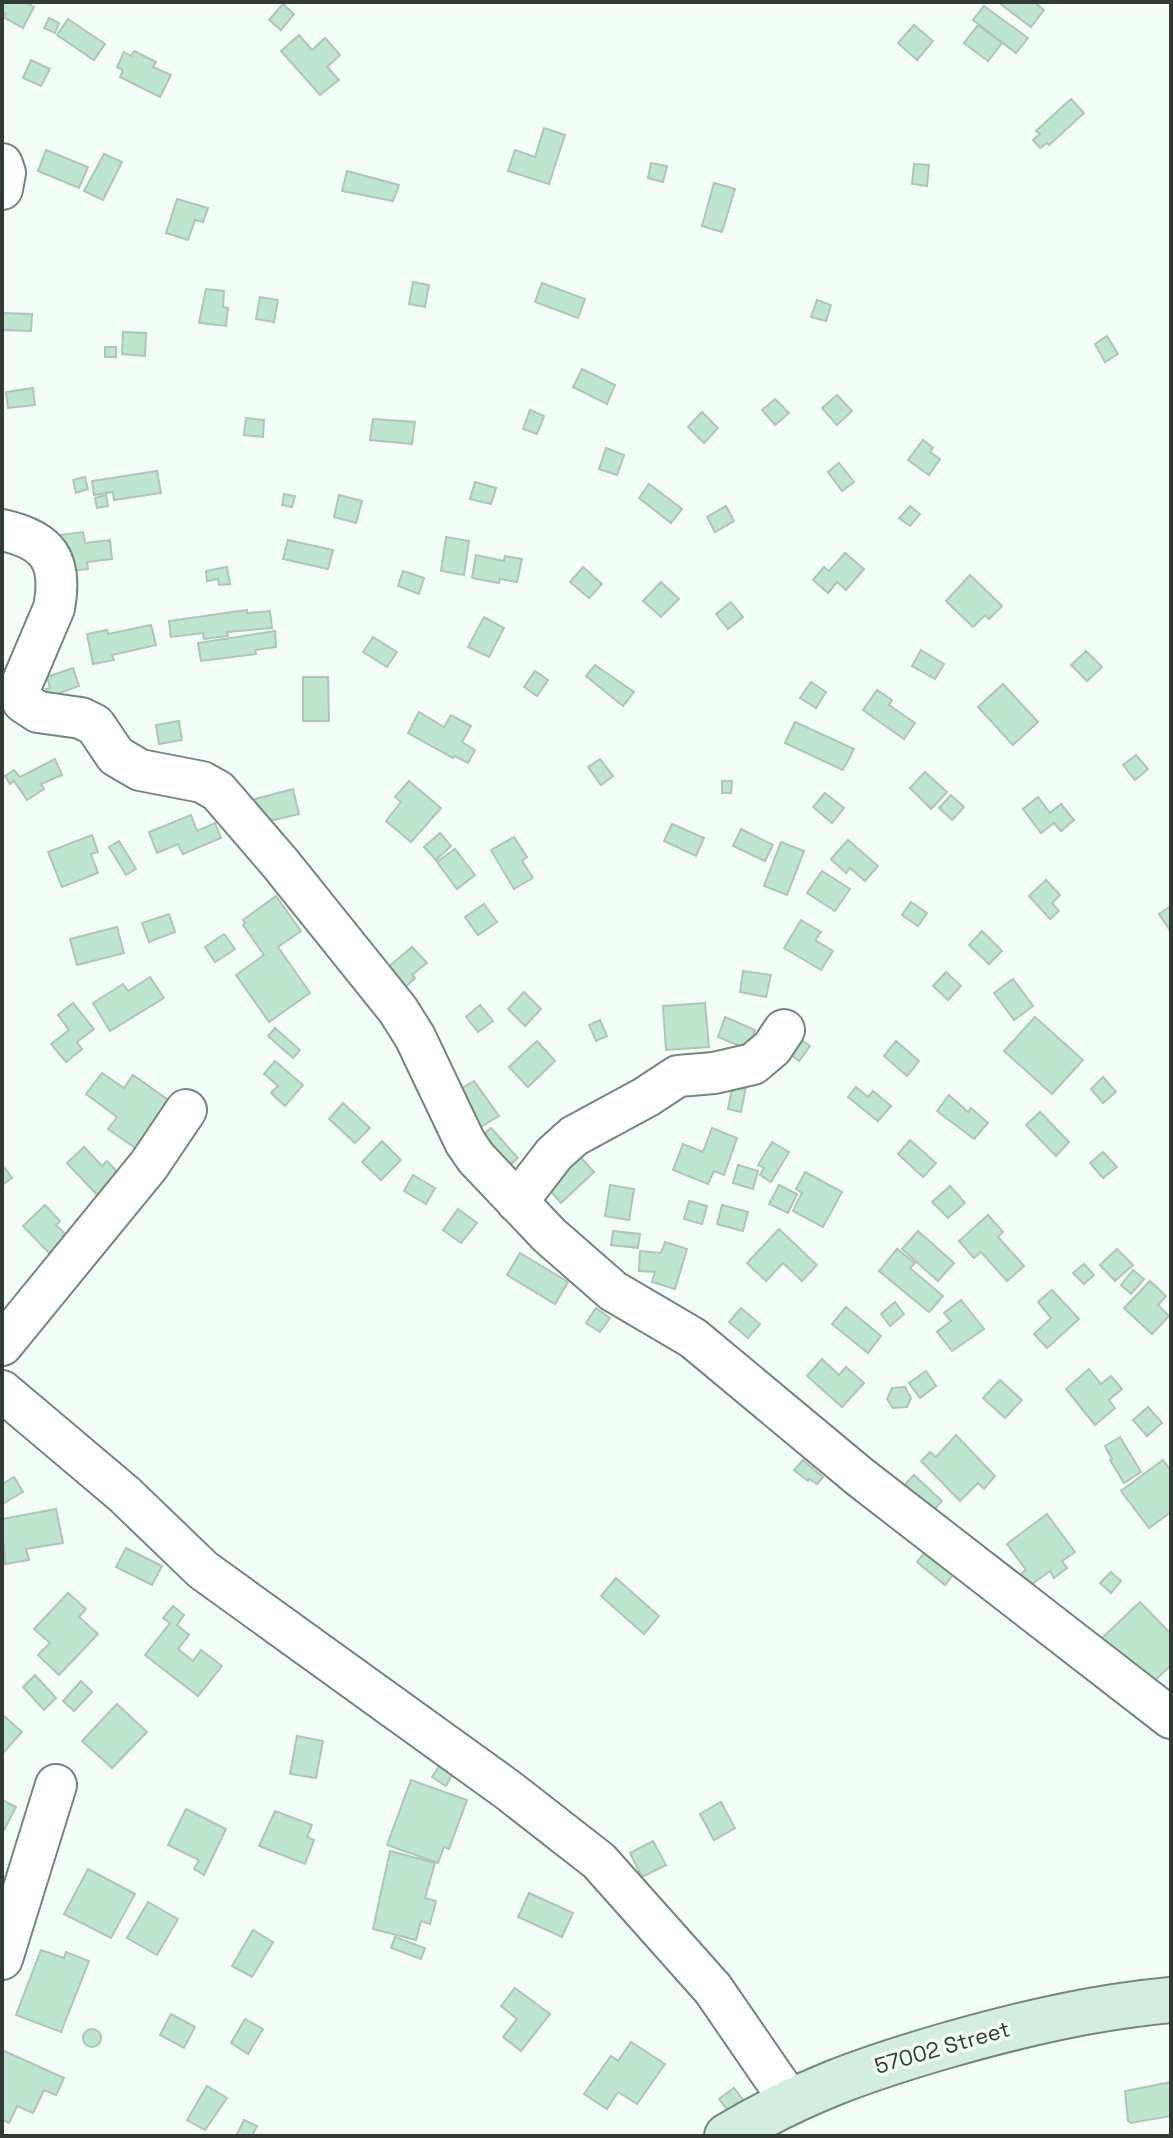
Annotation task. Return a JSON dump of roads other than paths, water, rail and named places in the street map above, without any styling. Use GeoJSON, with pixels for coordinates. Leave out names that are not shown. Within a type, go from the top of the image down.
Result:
{"type":"FeatureCollection","features":[{"type":"Feature","properties":{"kind":"street"},"geometry":{"type":"LineString","coordinates":[[2,164],[5,173],[2,189]]}},
{"type":"Feature","properties":{"kind":"street"},"geometry":{"type":"LineString","coordinates":[[2,530],[31,537],[43,546],[52,558],[57,594],[20,688],[23,702],[38,712],[81,718],[95,725],[116,756],[140,770],[202,782],[218,791],[398,1010],[415,1037],[465,1142],[476,1158],[549,1235],[613,1291],[693,1338],[860,1477],[1171,1718]]}},
{"type":"Feature","properties":{"kind":"street"},"geometry":{"type":"LineString","coordinates":[[517,1202],[554,1154],[574,1136],[678,1076],[714,1073],[753,1064],[772,1048],[784,1030]]}},
{"type":"Feature","properties":{"kind":"street"},"geometry":{"type":"LineString","coordinates":[[2,1345],[149,1165],[186,1110]]}},
{"type":"Feature","properties":{"kind":"street"},"geometry":{"type":"LineString","coordinates":[[2,1391],[124,1494],[203,1570],[508,1790],[599,1861],[713,1989],[790,2101]]}},
{"type":"Feature","properties":{"kind":"street"},"geometry":{"type":"LineString","coordinates":[[2,1959],[56,1785]]}},
{"type":"Feature","properties":{"kind":"street","name":"57002 Street"},"geometry":{"type":"LineString","coordinates":[[727,2136],[790,2101],[865,2069],[1027,2022],[1120,2005],[1171,2000]]}}]}
